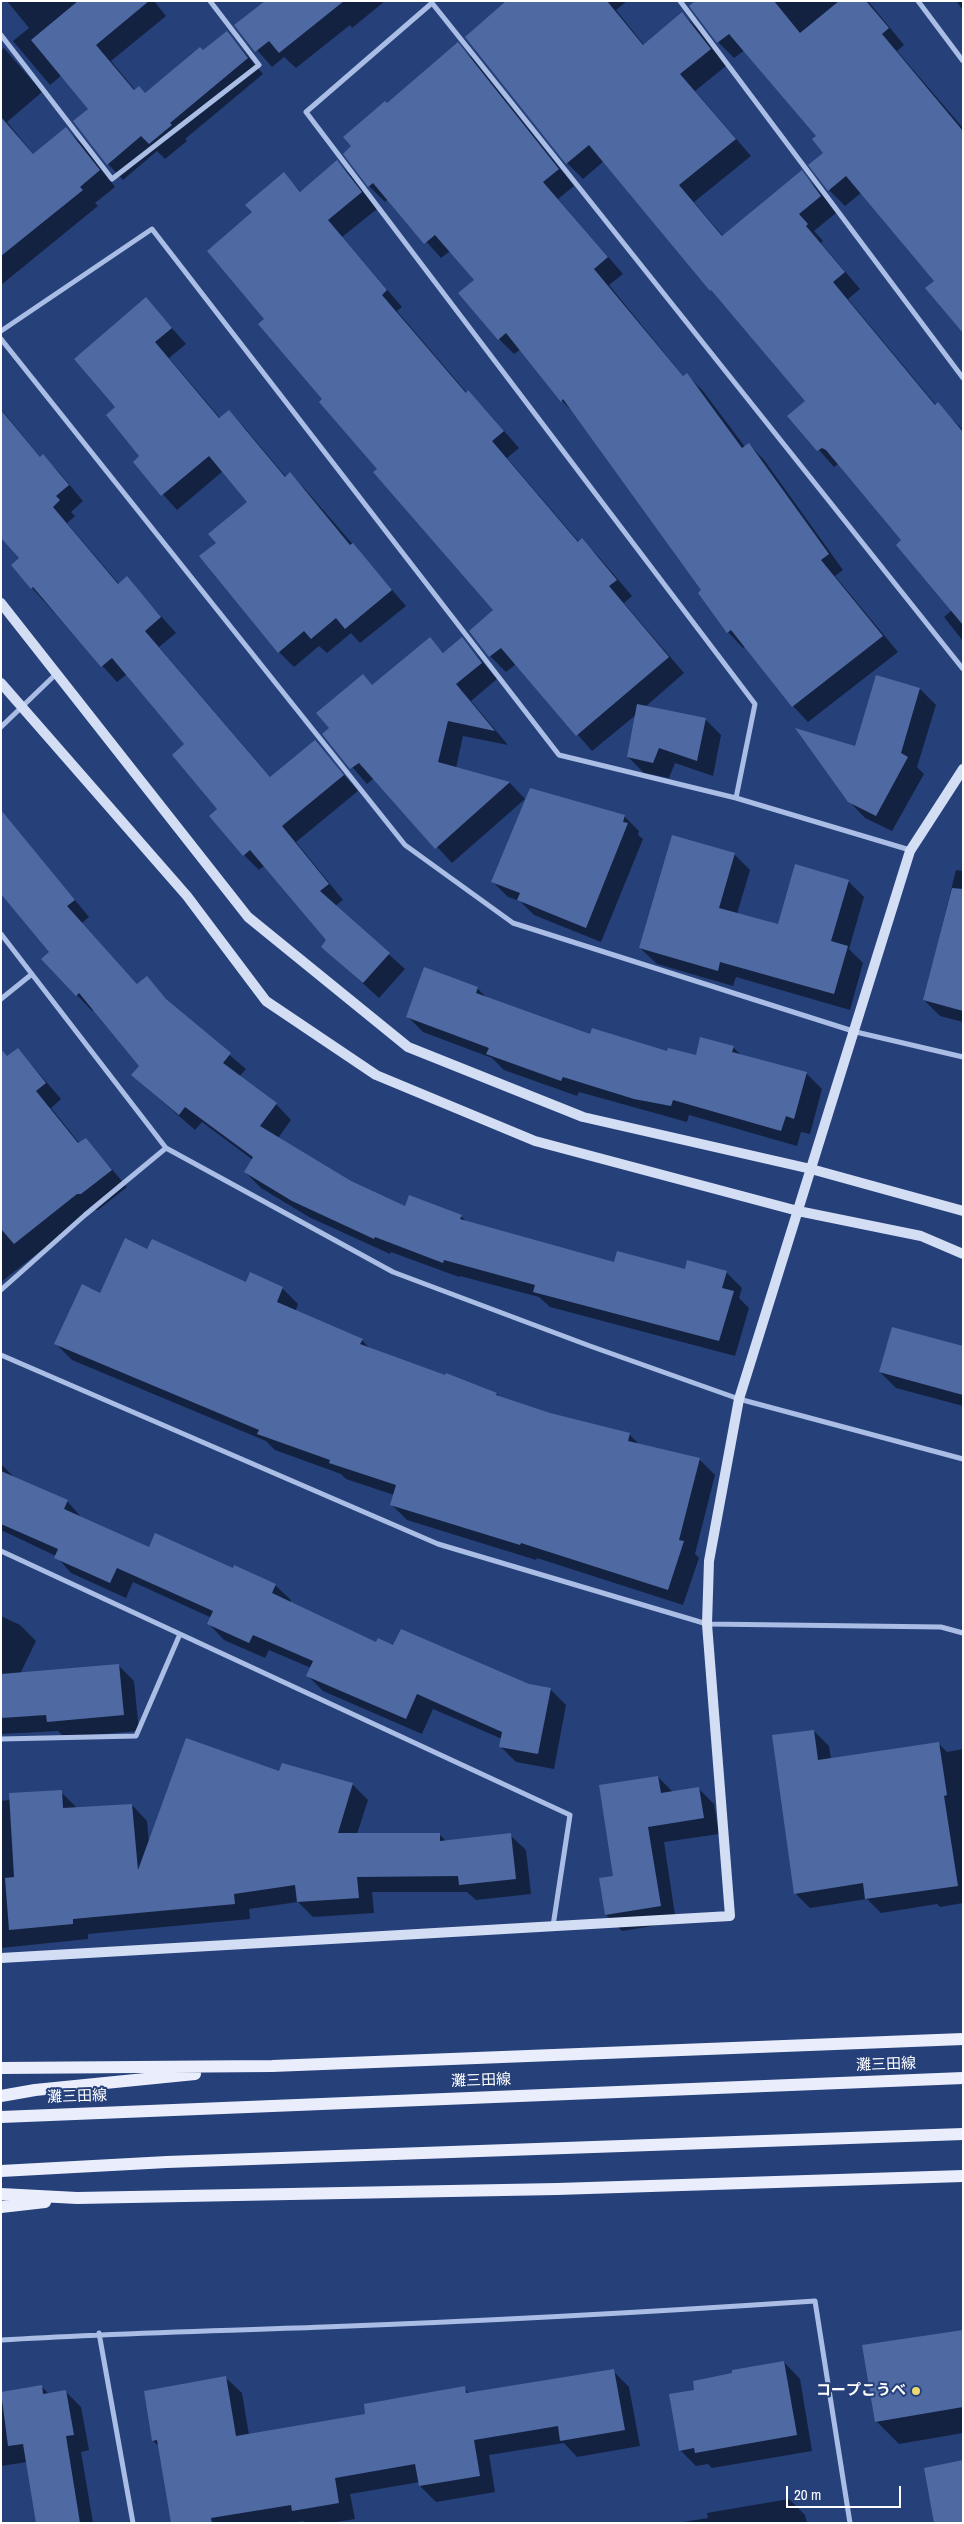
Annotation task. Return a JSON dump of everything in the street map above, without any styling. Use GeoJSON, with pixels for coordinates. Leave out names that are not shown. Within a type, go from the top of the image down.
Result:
{"type":"FeatureCollection","features":[{"type":"Feature","properties":{"kind":"main road"},"geometry":{"type":"LineString","coordinates":[[1,2068],[272,2066],[963,2038]]}},
{"type":"Feature","properties":{"kind":"main road"},"geometry":{"type":"LineString","coordinates":[[1,2096],[35,2090],[272,2066]]}},
{"type":"Feature","properties":{"kind":"main road","name":"灘三田線"},"geometry":{"type":"LineString","coordinates":[[1,2117],[963,2078]]}},
{"type":"Feature","properties":{"kind":"main road"},"geometry":{"type":"LineString","coordinates":[[1,2171],[167,2162],[963,2134]]}},
{"type":"Feature","properties":{"kind":"main road"},"geometry":{"type":"LineString","coordinates":[[1,2194],[77,2198],[557,2190],[963,2176]]}},
{"type":"Feature","properties":{"kind":"main road"},"geometry":{"type":"LineString","coordinates":[[1,2207],[77,2198]]}},
{"type":"Feature","properties":{"kind":"street"},"geometry":{"type":"LineString","coordinates":[[1,35],[112,179],[259,65],[210,1]]}},
{"type":"Feature","properties":{"kind":"street"},"geometry":{"type":"LineString","coordinates":[[680,1],[963,378]]}},
{"type":"Feature","properties":{"kind":"street"},"geometry":{"type":"LineString","coordinates":[[918,1],[963,61]]}},
{"type":"Feature","properties":{"kind":"street"},"geometry":{"type":"LineString","coordinates":[[736,798],[755,704],[306,112],[432,3],[963,669]]}},
{"type":"Feature","properties":{"kind":"street"},"geometry":{"type":"LineString","coordinates":[[1,331],[152,229],[559,755],[736,798],[910,850]]}},
{"type":"Feature","properties":{"kind":"street"},"geometry":{"type":"LineString","coordinates":[[1,339],[405,845],[513,923],[856,1032],[963,1057]]}},
{"type":"Feature","properties":{"kind":"street"},"geometry":{"type":"LineString","coordinates":[[1,603],[248,917],[408,1047],[583,1116],[810,1169],[963,1211]]}},
{"type":"Feature","properties":{"kind":"street"},"geometry":{"type":"LineString","coordinates":[[1,727],[57,674]]}},
{"type":"Feature","properties":{"kind":"street"},"geometry":{"type":"LineString","coordinates":[[1,683],[186,896],[266,1001],[376,1075],[535,1141],[798,1211],[921,1236],[963,1254]]}},
{"type":"Feature","properties":{"kind":"street"},"geometry":{"type":"LineString","coordinates":[[1,1958],[730,1916],[707,1624],[709,1561],[739,1399],[810,1169],[856,1032],[910,850],[963,769]]}},
{"type":"Feature","properties":{"kind":"street"},"geometry":{"type":"LineString","coordinates":[[1,934],[166,1148],[392,1272],[739,1399],[963,1460]]}},
{"type":"Feature","properties":{"kind":"street"},"geometry":{"type":"LineString","coordinates":[[1,999],[32,974]]}},
{"type":"Feature","properties":{"kind":"street"},"geometry":{"type":"LineString","coordinates":[[1,1290],[166,1148]]}},
{"type":"Feature","properties":{"kind":"street"},"geometry":{"type":"LineString","coordinates":[[1,1355],[438,1544],[707,1624],[941,1627],[963,1633]]}},
{"type":"Feature","properties":{"kind":"street"},"geometry":{"type":"LineString","coordinates":[[1,1551],[570,1815],[553,1927]]}},
{"type":"Feature","properties":{"kind":"street"},"geometry":{"type":"LineString","coordinates":[[1,1739],[136,1736],[180,1634]]}},
{"type":"Feature","properties":{"kind":"street"},"geometry":{"type":"LineString","coordinates":[[1,2340],[99,2334],[324,2327],[628,2314],[815,2301],[850,2523]]}},
{"type":"Feature","properties":{"kind":"street"},"geometry":{"type":"LineString","coordinates":[[99,2334],[133,2523]]}},
{"type":"Feature","properties":{"kind":"building"},"geometry":{"type":"Polygon","coordinates":[[[78,1],[149,1],[96,45],[134,90],[139,86],[145,93],[200,47],[203,50],[227,31],[248,58],[170,123],[172,125],[149,144],[141,136],[107,165],[73,121],[88,109],[31,40],[78,1]]]}},
{"type":"Feature","properties":{"kind":"building"},"geometry":{"type":"Polygon","coordinates":[[[265,1],[344,1],[279,53],[269,41],[255,52],[234,25],[265,1]]]}},
{"type":"Feature","properties":{"kind":"building"},"geometry":{"type":"Polygon","coordinates":[[[506,1],[607,1],[643,45],[682,12],[711,49],[680,74],[736,139],[679,185],[722,236],[802,170],[821,196],[799,214],[808,224],[806,226],[845,272],[833,282],[935,405],[938,402],[963,432],[963,625],[896,545],[901,540],[826,450],[822,448],[817,451],[787,416],[805,401],[710,291],[589,145],[566,164],[465,37],[506,1]]]}},
{"type":"Feature","properties":{"kind":"building"},"geometry":{"type":"Polygon","coordinates":[[[695,1],[774,1],[800,33],[839,1],[866,1],[889,28],[882,34],[963,131],[963,333],[925,288],[934,281],[846,176],[828,191],[808,165],[823,153],[812,139],[816,136],[729,34],[717,43],[689,6],[695,1]]]}},
{"type":"Feature","properties":{"kind":"building"},"geometry":{"type":"Polygon","coordinates":[[[458,42],[559,169],[543,182],[608,257],[594,269],[683,376],[687,373],[742,448],[749,443],[829,554],[821,560],[883,636],[792,707],[731,630],[727,633],[698,593],[701,590],[563,399],[561,402],[506,333],[498,340],[458,293],[474,280],[435,235],[424,244],[373,183],[368,187],[343,154],[351,146],[343,137],[385,101],[387,103],[458,42]]]}},
{"type":"Feature","properties":{"kind":"building"},"geometry":{"type":"Polygon","coordinates":[[[1,117],[33,154],[66,127],[100,170],[80,187],[83,190],[1,256],[1,117]]]}},
{"type":"Feature","properties":{"kind":"building"},"geometry":{"type":"Polygon","coordinates":[[[337,160],[362,192],[328,220],[387,290],[382,295],[466,393],[468,390],[504,431],[492,441],[578,542],[582,538],[617,580],[609,586],[669,657],[576,736],[501,648],[489,657],[469,631],[493,610],[373,472],[377,469],[319,402],[322,399],[258,324],[264,319],[207,251],[252,212],[245,205],[284,172],[300,192],[337,160]]]}},
{"type":"Feature","properties":{"kind":"building"},"geometry":{"type":"Polygon","coordinates":[[[146,297],[172,328],[155,342],[219,418],[229,410],[285,477],[290,472],[350,545],[353,543],[392,590],[345,629],[336,618],[311,639],[304,631],[278,653],[199,556],[216,543],[208,534],[247,502],[209,456],[161,496],[133,462],[139,456],[106,415],[115,407],[74,359],[146,297]]]}},
{"type":"Feature","properties":{"kind":"building"},"geometry":{"type":"Polygon","coordinates":[[[1,410],[40,457],[43,454],[69,485],[56,496],[60,500],[53,507],[118,584],[127,576],[161,617],[145,631],[270,777],[315,740],[344,775],[282,826],[329,884],[320,891],[390,953],[363,983],[321,947],[326,940],[250,850],[243,856],[209,816],[217,809],[172,755],[184,744],[112,658],[101,667],[33,587],[31,589],[11,565],[19,558],[1,538],[1,410]]]}},
{"type":"Feature","properties":{"kind":"building"},"geometry":{"type":"Polygon","coordinates":[[[430,637],[443,653],[462,637],[482,663],[456,684],[495,731],[448,721],[438,762],[510,782],[435,849],[359,763],[350,769],[322,734],[329,728],[316,713],[363,674],[372,685],[430,637]]]}},
{"type":"Feature","properties":{"kind":"building"},"geometry":{"type":"Polygon","coordinates":[[[876,675],[920,688],[901,753],[908,757],[876,816],[848,802],[795,728],[855,746],[876,675]]]}},
{"type":"Feature","properties":{"kind":"building"},"geometry":{"type":"Polygon","coordinates":[[[637,704],[706,718],[697,761],[659,748],[653,763],[627,757],[637,704]]]}},
{"type":"Feature","properties":{"kind":"building"},"geometry":{"type":"Polygon","coordinates":[[[530,788],[625,815],[623,822],[628,823],[586,928],[517,900],[520,893],[491,882],[530,788]]]}},
{"type":"Feature","properties":{"kind":"building"},"geometry":{"type":"Polygon","coordinates":[[[1,810],[75,900],[67,906],[137,984],[147,976],[166,999],[231,1053],[223,1063],[277,1103],[260,1126],[351,1181],[405,1206],[409,1195],[462,1215],[460,1219],[614,1262],[617,1251],[685,1269],[687,1260],[727,1271],[722,1288],[734,1291],[719,1341],[533,1292],[535,1285],[444,1260],[443,1263],[375,1237],[374,1239],[292,1201],[244,1172],[253,1157],[185,1107],[179,1115],[131,1075],[139,1066],[79,993],[76,996],[41,959],[49,952],[1,894],[1,810]]]}},
{"type":"Feature","properties":{"kind":"building"},"geometry":{"type":"Polygon","coordinates":[[[672,835],[735,853],[719,908],[778,924],[795,864],[849,880],[831,941],[848,946],[834,994],[720,962],[718,971],[639,948],[672,835]]]}},
{"type":"Feature","properties":{"kind":"building"},"geometry":{"type":"Polygon","coordinates":[[[952,888],[963,889],[963,1011],[923,1000],[952,888]]]}},
{"type":"Feature","properties":{"kind":"building"},"geometry":{"type":"Polygon","coordinates":[[[424,967],[478,987],[476,993],[590,1034],[592,1028],[667,1051],[668,1048],[696,1055],[700,1037],[734,1046],[732,1052],[807,1072],[794,1119],[786,1116],[781,1131],[673,1100],[671,1106],[634,1099],[563,1077],[561,1081],[486,1054],[489,1048],[406,1017],[424,967]]]}},
{"type":"Feature","properties":{"kind":"building"},"geometry":{"type":"Polygon","coordinates":[[[18,1048],[46,1083],[36,1091],[78,1143],[86,1138],[112,1170],[81,1194],[77,1194],[14,1244],[1,1229],[1,1049],[7,1056],[18,1048]]]}},
{"type":"Feature","properties":{"kind":"building"},"geometry":{"type":"Polygon","coordinates":[[[125,1238],[147,1249],[152,1239],[246,1282],[250,1272],[283,1287],[277,1302],[363,1339],[360,1344],[445,1375],[446,1373],[497,1393],[496,1395],[550,1413],[630,1433],[628,1441],[700,1458],[679,1540],[684,1541],[668,1590],[521,1543],[520,1545],[390,1505],[396,1485],[329,1463],[330,1460],[257,1434],[259,1430],[54,1344],[82,1284],[100,1293],[125,1238]]]}},
{"type":"Feature","properties":{"kind":"building"},"geometry":{"type":"Polygon","coordinates":[[[892,1327],[963,1346],[963,1395],[879,1372],[892,1327]]]}},
{"type":"Feature","properties":{"kind":"building"},"geometry":{"type":"Polygon","coordinates":[[[1,1471],[68,1500],[64,1509],[149,1547],[155,1533],[233,1568],[234,1565],[276,1584],[272,1593],[376,1642],[378,1638],[393,1645],[401,1629],[529,1684],[551,1688],[538,1754],[499,1747],[502,1732],[417,1694],[406,1719],[306,1676],[313,1661],[253,1635],[249,1643],[207,1624],[213,1611],[117,1568],[110,1583],[54,1558],[58,1549],[1,1524],[1,1471]]]}},
{"type":"Feature","properties":{"kind":"building"},"geometry":{"type":"Polygon","coordinates":[[[119,1664],[124,1715],[47,1722],[46,1715],[1,1718],[1,1674],[119,1664]]]}},
{"type":"Feature","properties":{"kind":"building"},"geometry":{"type":"Polygon","coordinates":[[[814,1730],[818,1760],[939,1742],[947,1795],[944,1796],[958,1886],[865,1899],[863,1883],[794,1894],[772,1735],[814,1730]]]}},
{"type":"Feature","properties":{"kind":"building"},"geometry":{"type":"Polygon","coordinates":[[[186,1738],[279,1771],[282,1763],[353,1783],[338,1833],[440,1833],[440,1841],[511,1833],[516,1879],[459,1885],[458,1876],[357,1877],[359,1898],[297,1902],[295,1885],[234,1894],[235,1904],[73,1919],[73,1924],[9,1930],[5,1878],[14,1877],[9,1793],[62,1790],[63,1808],[132,1804],[138,1870],[186,1738]]]}},
{"type":"Feature","properties":{"kind":"building"},"geometry":{"type":"Polygon","coordinates":[[[658,1776],[661,1793],[699,1787],[704,1818],[648,1827],[661,1906],[605,1915],[599,1878],[613,1876],[599,1785],[658,1776]]]}},
{"type":"Feature","properties":{"kind":"building"},"geometry":{"type":"Polygon","coordinates":[[[963,2330],[963,2407],[875,2422],[862,2345],[963,2330]]]}},
{"type":"Feature","properties":{"kind":"building"},"geometry":{"type":"Polygon","coordinates":[[[784,2361],[797,2435],[695,2453],[694,2448],[679,2451],[669,2394],[694,2390],[693,2381],[732,2373],[732,2370],[784,2361]]]}},
{"type":"Feature","properties":{"kind":"building"},"geometry":{"type":"Polygon","coordinates":[[[614,2369],[625,2430],[560,2441],[558,2426],[474,2440],[480,2476],[419,2486],[415,2464],[335,2478],[339,2503],[292,2511],[291,2505],[211,2518],[212,2523],[171,2523],[157,2440],[152,2441],[144,2391],[226,2376],[236,2436],[365,2414],[364,2404],[465,2386],[466,2393],[614,2369]]]}},
{"type":"Feature","properties":{"kind":"building"},"geometry":{"type":"Polygon","coordinates":[[[42,2385],[43,2394],[66,2390],[74,2435],[66,2436],[80,2523],[36,2523],[23,2444],[8,2446],[1,2392],[42,2385]]]}},
{"type":"Feature","properties":{"kind":"building"},"geometry":{"type":"Polygon","coordinates":[[[963,2460],[963,2523],[934,2523],[924,2468],[963,2460]]]}},
{"type":"Feature","properties":{"kind":"place","name":"コープこうべ"},"geometry":{"type":"Point","coordinates":[916,2391]}}]}
